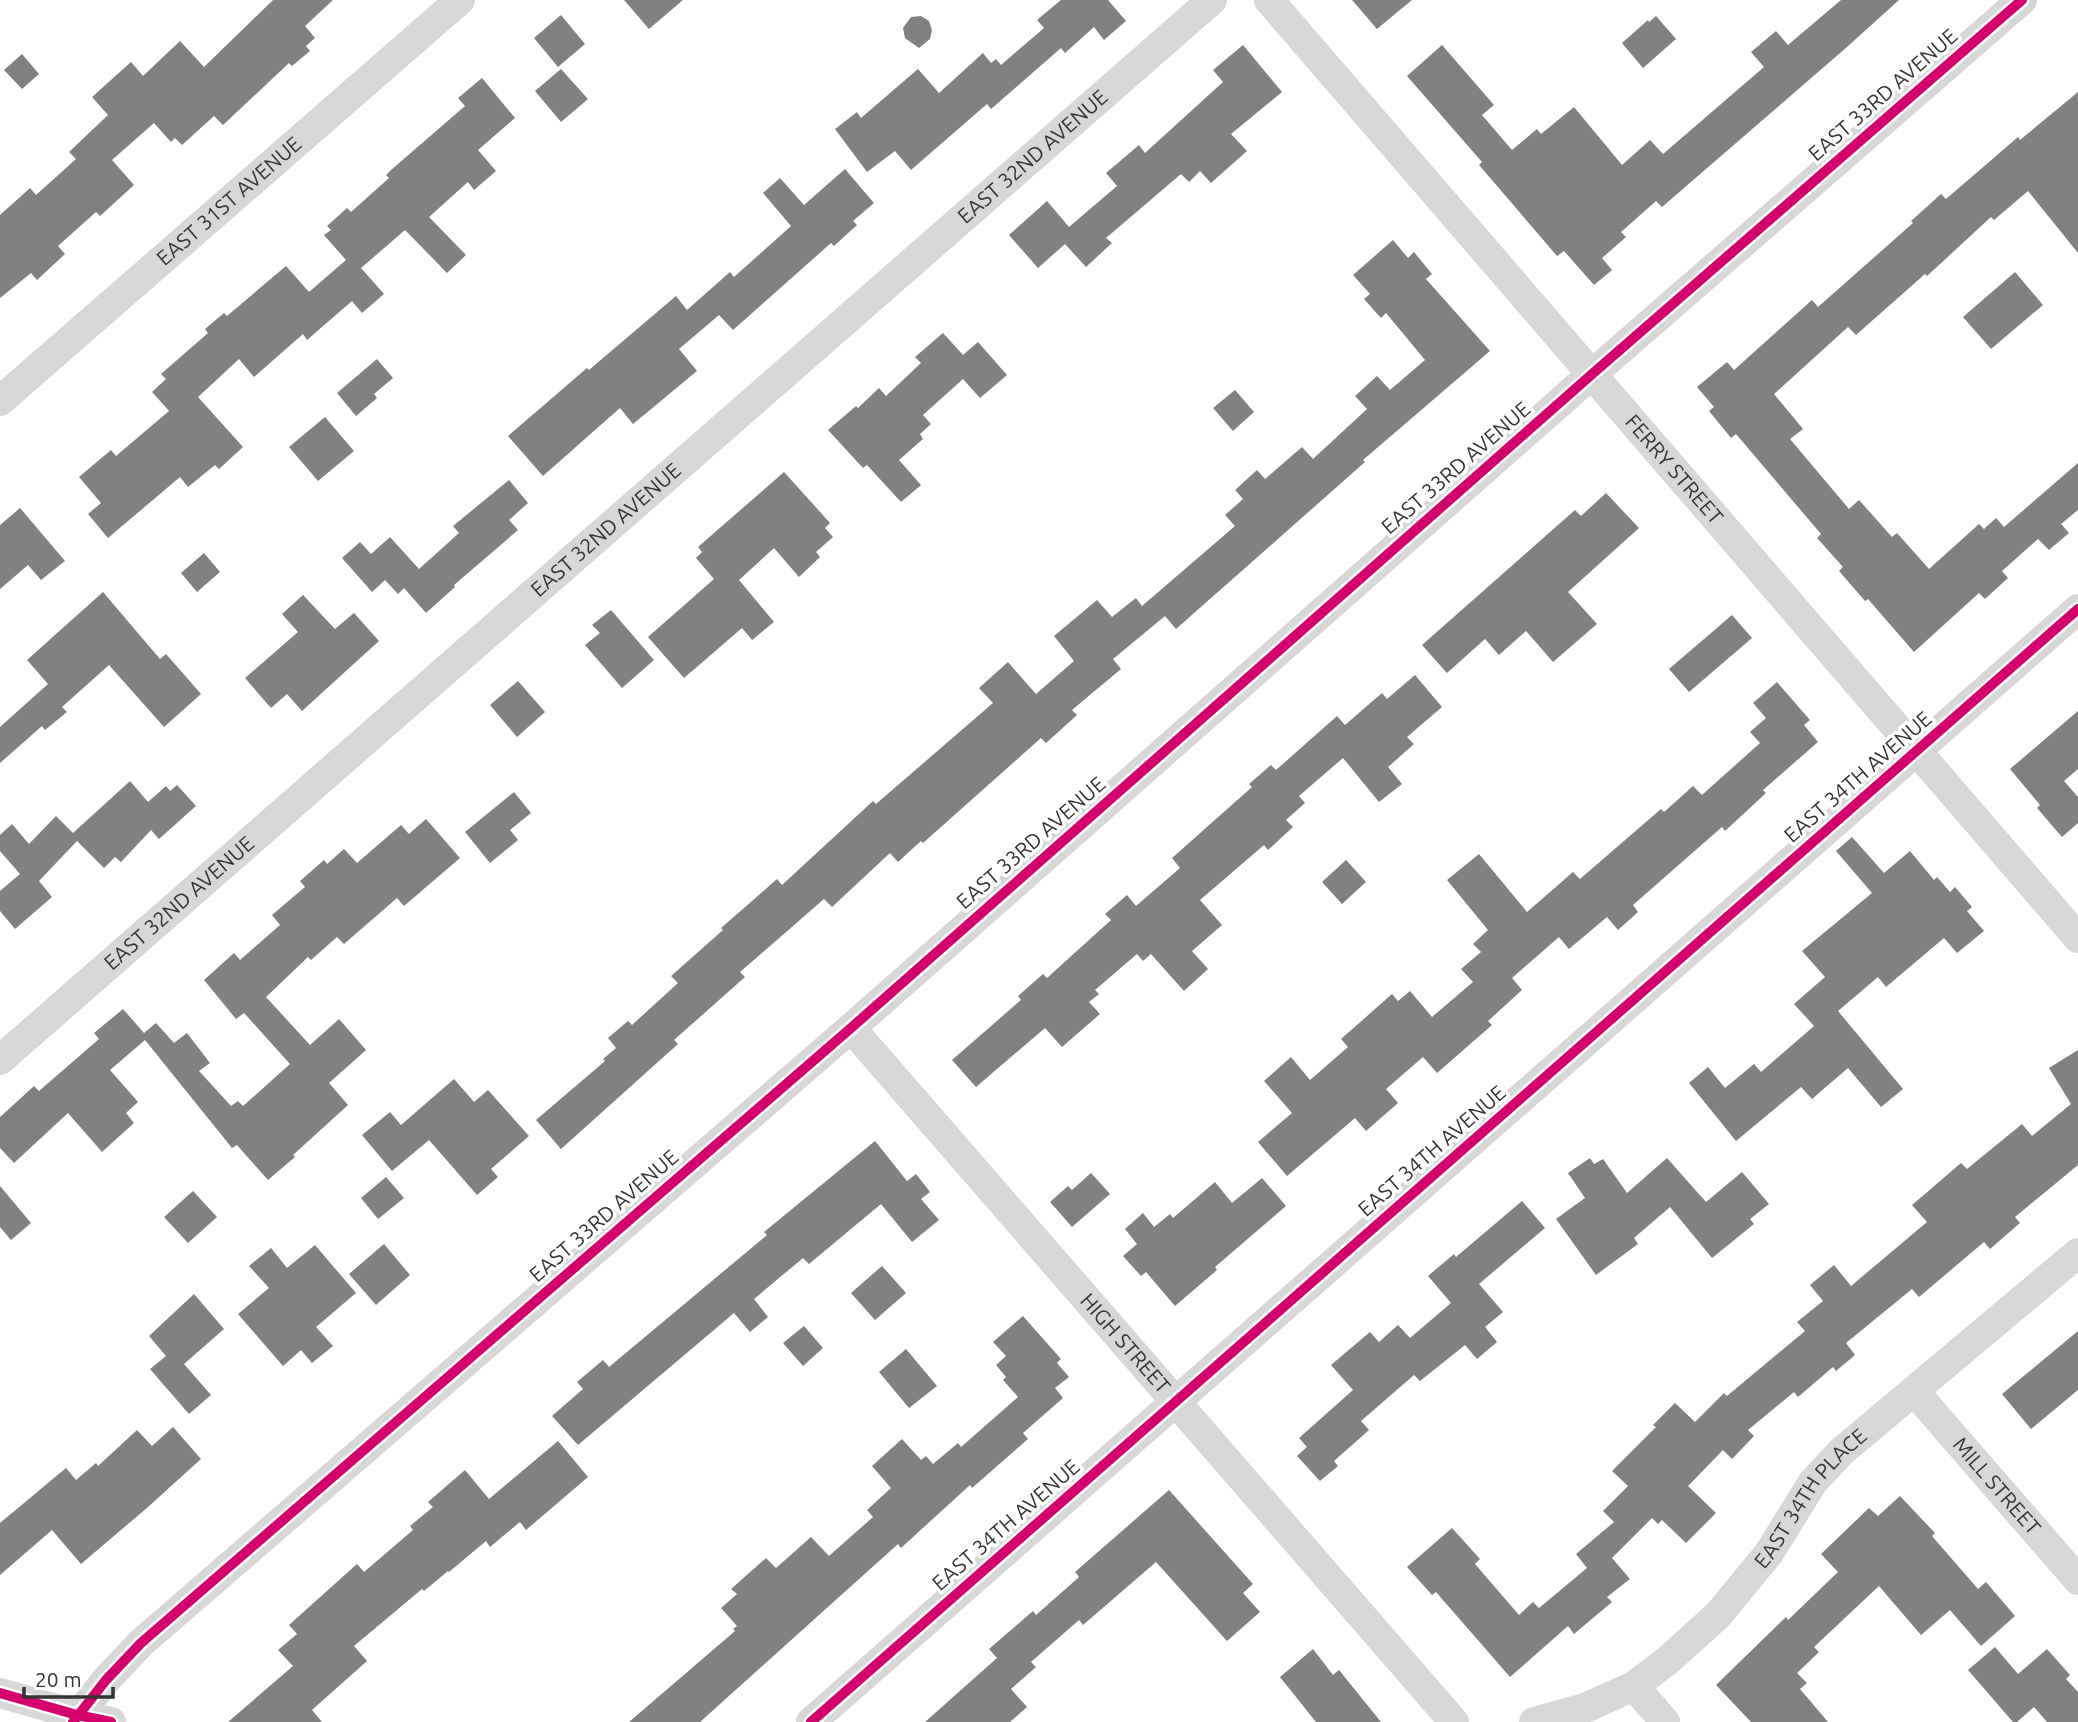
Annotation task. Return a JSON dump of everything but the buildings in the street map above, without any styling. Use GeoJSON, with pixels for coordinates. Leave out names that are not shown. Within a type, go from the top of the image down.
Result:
{"type":"FeatureCollection","features":[{"type":"Feature","properties":{"kind":"street","name":"EAST 31ST AVENUE"},"geometry":{"type":"LineString","coordinates":[[0,401],[460,0]]}},
{"type":"Feature","properties":{"kind":"street","name":"EAST 32ND AVENUE"},"geometry":{"type":"LineString","coordinates":[[0,1060],[1212,0]]}},
{"type":"Feature","properties":{"kind":"street","name":"FERRY STREET"},"geometry":{"type":"LineString","coordinates":[[1269,0],[2078,938]]}},
{"type":"Feature","properties":{"kind":"street","name":"EAST 33RD AVENUE"},"geometry":{"type":"LineString","coordinates":[[75,1719],[141,1643],[851,1028],[1591,375],[2022,0]]}},
{"type":"Feature","properties":{"kind":"street","name":"EAST 34TH AVENUE"},"geometry":{"type":"LineString","coordinates":[[811,1722],[2078,609]]}},
{"type":"Feature","properties":{"kind":"street","name":"HIGH STREET"},"geometry":{"type":"LineString","coordinates":[[851,1028],[1454,1722]]}},
{"type":"Feature","properties":{"kind":"street","name":"EAST 34TH PLACE"},"geometry":{"type":"LineString","coordinates":[[1534,1722],[1585,1708],[1634,1686],[1667,1661],[1718,1615],[1769,1553],[1813,1482],[1841,1452],[2078,1253]]}},
{"type":"Feature","properties":{"kind":"street","name":"MILL STREET"},"geometry":{"type":"LineString","coordinates":[[1914,1391],[2078,1580]]}},
{"type":"Feature","properties":{"kind":"street"},"geometry":{"type":"LineString","coordinates":[[1634,1686],[1665,1722]]}},
{"type":"Feature","properties":{"kind":"street"},"geometry":{"type":"LineString","coordinates":[[0,1693],[75,1719],[111,1722]]}},
{"type":"Feature","properties":{"kind":"cycle path"},"geometry":{"type":"LineString","coordinates":[[73,1722],[106,1680],[141,1643],[851,1028],[1591,375],[2022,0]]}},
{"type":"Feature","properties":{"kind":"cycle path"},"geometry":{"type":"LineString","coordinates":[[811,1722],[2078,609]]}},
{"type":"Feature","properties":{"kind":"cycle path"},"geometry":{"type":"LineString","coordinates":[[0,1693],[111,1722]]}}]}
